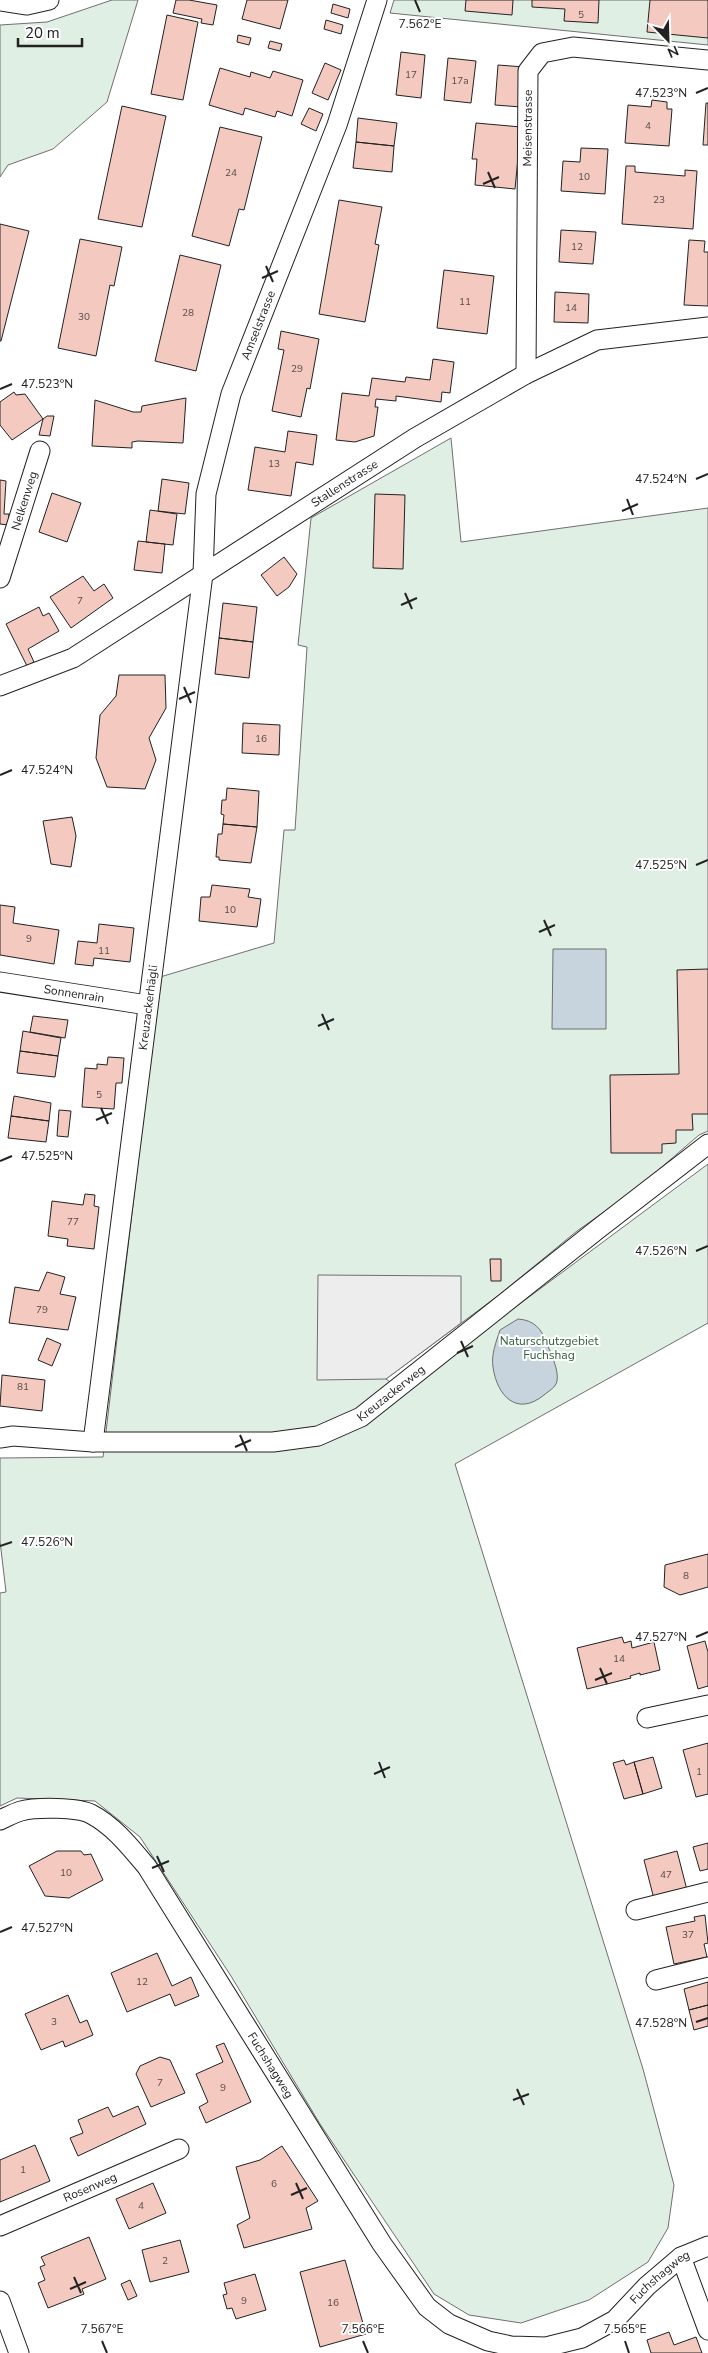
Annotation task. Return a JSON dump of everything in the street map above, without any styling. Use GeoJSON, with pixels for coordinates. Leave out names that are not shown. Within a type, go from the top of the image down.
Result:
{"type":"FeatureCollection","features":[{"type":"Feature","properties":{"kind":"street"},"geometry":{"type":"LineString","coordinates":[[0,1],[27,5],[49,0]]}},
{"type":"Feature","properties":{"kind":"street","name":"Amselstrasse"},"geometry":{"type":"LineString","coordinates":[[203,574],[206,494],[231,394],[337,125],[377,0]]}},
{"type":"Feature","properties":{"kind":"street","name":"Meisenstrasse"},"geometry":{"type":"LineString","coordinates":[[526,374],[528,71],[542,53],[573,47],[708,60]]}},
{"type":"Feature","properties":{"kind":"street","name":"Stallenstrasse"},"geometry":{"type":"LineString","coordinates":[[0,686],[73,658],[415,438],[526,374],[597,340],[708,327]]}},
{"type":"Feature","properties":{"kind":"street","name":"Nelkenweg"},"geometry":{"type":"LineString","coordinates":[[0,578],[40,451]]}},
{"type":"Feature","properties":{"kind":"street","name":"Kreuzackerhägli"},"geometry":{"type":"LineString","coordinates":[[93,1442],[203,574]]}},
{"type":"Feature","properties":{"kind":"street","name":"Sonnenrain"},"geometry":{"type":"LineString","coordinates":[[0,982],[147,1005]]}},
{"type":"Feature","properties":{"kind":"street","name":"Kreuzackerweg"},"geometry":{"type":"LineString","coordinates":[[0,1438],[13,1436],[93,1442],[273,1442],[318,1436],[361,1417],[708,1144]]}},
{"type":"Feature","properties":{"kind":"street"},"geometry":{"type":"LineString","coordinates":[[647,1718],[708,1704]]}},
{"type":"Feature","properties":{"kind":"street","name":"Fuchshagweg"},"geometry":{"type":"LineString","coordinates":[[0,1820],[22,1811],[50,1809],[80,1811],[90,1814],[121,1837],[147,1867],[382,2244],[427,2306],[450,2324],[488,2341],[534,2350],[582,2338],[616,2320],[647,2286],[681,2257],[708,2246]]}},
{"type":"Feature","properties":{"kind":"street"},"geometry":{"type":"LineString","coordinates":[[636,1910],[708,1892]]}},
{"type":"Feature","properties":{"kind":"street"},"geometry":{"type":"LineString","coordinates":[[656,1980],[708,1967]]}},
{"type":"Feature","properties":{"kind":"street","name":"Rosenweg"},"geometry":{"type":"LineString","coordinates":[[0,2226],[179,2149]]}},
{"type":"Feature","properties":{"kind":"street"},"geometry":{"type":"LineString","coordinates":[[681,2257],[708,2330]]}},
{"type":"Feature","properties":{"kind":"street"},"geometry":{"type":"LineString","coordinates":[[0,2301],[19,2353]]}},
{"type":"Feature","properties":{"kind":"green space"},"geometry":{"type":"Polygon","coordinates":[[[112,0],[138,0],[107,102],[53,149],[8,165],[0,177],[0,25],[47,22],[112,0]]]}},
{"type":"Feature","properties":{"kind":"green space"},"geometry":{"type":"Polygon","coordinates":[[[394,0],[708,0],[708,45],[390,13],[394,0]]]}},
{"type":"Feature","properties":{"kind":"green space","name":"Naturschutzgebiet Fuchshag"},"geometry":{"type":"Polygon","coordinates":[[[451,438],[461,542],[708,508],[708,1131],[699,1135],[635,1190],[577,1231],[499,1295],[386,1379],[405,1393],[459,1349],[708,1164],[708,1323],[455,1464],[643,2069],[674,2185],[668,2228],[648,2262],[589,2300],[521,2323],[469,2315],[434,2294],[320,2124],[231,1976],[140,1837],[95,1801],[17,1798],[0,1806],[0,1593],[6,1592],[0,1541],[0,1458],[103,1457],[160,977],[274,943],[284,830],[295,830],[307,647],[298,645],[311,518],[451,438]]]}},
{"type":"Feature","properties":{"kind":"shaded area"},"geometry":{"type":"Polygon","coordinates":[[[553,949],[606,949],[606,1029],[552,1029],[553,949]]]}},
{"type":"Feature","properties":{"kind":"shaded area"},"geometry":{"type":"Polygon","coordinates":[[[318,1275],[461,1276],[461,1323],[386,1379],[317,1380],[318,1275]]]}},
{"type":"Feature","properties":{"kind":"shaded area"},"geometry":{"type":"Polygon","coordinates":[[[518,1319],[533,1323],[540,1330],[556,1367],[557,1377],[552,1389],[534,1401],[525,1404],[510,1400],[504,1394],[495,1377],[493,1362],[494,1348],[500,1330],[518,1319]]]}},
{"type":"Feature","properties":{"kind":"building"},"geometry":{"type":"Polygon","coordinates":[[[176,0],[189,0],[217,5],[213,25],[201,23],[202,19],[173,13],[176,0]]]}},
{"type":"Feature","properties":{"kind":"building"},"geometry":{"type":"Polygon","coordinates":[[[247,0],[288,0],[280,29],[242,19],[247,0]]]}},
{"type":"Feature","properties":{"kind":"building"},"geometry":{"type":"Polygon","coordinates":[[[466,0],[513,0],[512,15],[465,11],[466,0]]]}},
{"type":"Feature","properties":{"kind":"building"},"geometry":{"type":"Polygon","coordinates":[[[532,0],[599,0],[598,23],[564,21],[565,9],[532,7],[532,0]]]}},
{"type":"Feature","properties":{"kind":"building"},"geometry":{"type":"Polygon","coordinates":[[[650,0],[708,0],[708,38],[647,32],[650,0]]]}},
{"type":"Feature","properties":{"kind":"building"},"geometry":{"type":"Polygon","coordinates":[[[333,4],[350,9],[348,18],[331,13],[333,4]]]}},
{"type":"Feature","properties":{"kind":"building"},"geometry":{"type":"Polygon","coordinates":[[[167,15],[198,22],[183,100],[151,94],[167,15]]]}},
{"type":"Feature","properties":{"kind":"building"},"geometry":{"type":"Polygon","coordinates":[[[326,20],[343,25],[341,34],[324,29],[326,20]]]}},
{"type":"Feature","properties":{"kind":"building"},"geometry":{"type":"Polygon","coordinates":[[[238,35],[251,38],[249,45],[237,42],[238,35]]]}},
{"type":"Feature","properties":{"kind":"building"},"geometry":{"type":"Polygon","coordinates":[[[270,41],[282,44],[280,51],[268,48],[270,41]]]}},
{"type":"Feature","properties":{"kind":"building"},"geometry":{"type":"Polygon","coordinates":[[[401,52],[425,55],[421,98],[396,95],[401,52]]]}},
{"type":"Feature","properties":{"kind":"building"},"geometry":{"type":"Polygon","coordinates":[[[448,58],[476,61],[471,103],[444,100],[448,58]]]}},
{"type":"Feature","properties":{"kind":"building"},"geometry":{"type":"Polygon","coordinates":[[[325,63],[341,70],[328,100],[312,93],[325,63]]]}},
{"type":"Feature","properties":{"kind":"building"},"geometry":{"type":"Polygon","coordinates":[[[498,65],[524,67],[521,107],[495,105],[498,65]]]}},
{"type":"Feature","properties":{"kind":"building"},"geometry":{"type":"Polygon","coordinates":[[[220,68],[250,77],[251,72],[270,78],[273,71],[303,80],[292,116],[277,111],[275,117],[245,108],[243,115],[209,105],[220,68]]]}},
{"type":"Feature","properties":{"kind":"building"},"geometry":{"type":"Polygon","coordinates":[[[652,100],[667,102],[667,109],[672,109],[669,146],[625,143],[628,105],[651,107],[652,100]]]}},
{"type":"Feature","properties":{"kind":"building"},"geometry":{"type":"Polygon","coordinates":[[[706,103],[708,103],[708,145],[703,145],[706,103]]]}},
{"type":"Feature","properties":{"kind":"building"},"geometry":{"type":"Polygon","coordinates":[[[122,106],[166,116],[142,227],[98,219],[122,106]]]}},
{"type":"Feature","properties":{"kind":"building"},"geometry":{"type":"Polygon","coordinates":[[[309,108],[323,114],[316,131],[301,124],[309,108]]]}},
{"type":"Feature","properties":{"kind":"building"},"geometry":{"type":"Polygon","coordinates":[[[358,118],[397,123],[394,146],[356,142],[358,118]]]}},
{"type":"Feature","properties":{"kind":"building"},"geometry":{"type":"Polygon","coordinates":[[[476,123],[521,127],[515,189],[475,185],[477,159],[472,159],[476,123]]]}},
{"type":"Feature","properties":{"kind":"building"},"geometry":{"type":"Polygon","coordinates":[[[220,127],[262,137],[244,210],[239,209],[229,246],[192,236],[220,127]]]}},
{"type":"Feature","properties":{"kind":"building"},"geometry":{"type":"Polygon","coordinates":[[[356,142],[394,146],[392,172],[353,168],[356,142]]]}},
{"type":"Feature","properties":{"kind":"building"},"geometry":{"type":"Polygon","coordinates":[[[581,148],[608,149],[605,194],[561,191],[563,161],[580,162],[581,148]]]}},
{"type":"Feature","properties":{"kind":"building"},"geometry":{"type":"Polygon","coordinates":[[[626,166],[635,166],[635,172],[685,176],[685,170],[697,171],[693,229],[622,224],[626,166]]]}},
{"type":"Feature","properties":{"kind":"building"},"geometry":{"type":"Polygon","coordinates":[[[339,200],[382,207],[375,244],[379,245],[365,322],[319,314],[339,200]]]}},
{"type":"Feature","properties":{"kind":"building"},"geometry":{"type":"Polygon","coordinates":[[[0,224],[29,231],[1,341],[0,341],[0,224]]]}},
{"type":"Feature","properties":{"kind":"building"},"geometry":{"type":"Polygon","coordinates":[[[561,230],[596,232],[593,264],[559,262],[561,230]]]}},
{"type":"Feature","properties":{"kind":"building"},"geometry":{"type":"Polygon","coordinates":[[[80,239],[122,247],[114,286],[110,285],[96,356],[58,348],[80,239]]]}},
{"type":"Feature","properties":{"kind":"building"},"geometry":{"type":"Polygon","coordinates":[[[689,240],[705,241],[704,252],[708,252],[708,306],[684,305],[689,240]]]}},
{"type":"Feature","properties":{"kind":"building"},"geometry":{"type":"Polygon","coordinates":[[[180,255],[221,265],[196,371],[155,361],[180,255]]]}},
{"type":"Feature","properties":{"kind":"building"},"geometry":{"type":"Polygon","coordinates":[[[444,270],[494,276],[487,334],[437,328],[444,270]]]}},
{"type":"Feature","properties":{"kind":"building"},"geometry":{"type":"Polygon","coordinates":[[[555,292],[589,294],[588,323],[554,322],[555,292]]]}},
{"type":"Feature","properties":{"kind":"building"},"geometry":{"type":"Polygon","coordinates":[[[281,331],[319,339],[310,389],[307,388],[301,417],[272,411],[284,350],[278,349],[281,331]]]}},
{"type":"Feature","properties":{"kind":"building"},"geometry":{"type":"Polygon","coordinates":[[[433,359],[454,362],[450,393],[442,392],[441,402],[396,396],[396,401],[376,399],[375,407],[378,407],[374,436],[355,442],[336,440],[342,393],[369,396],[372,378],[405,382],[406,377],[430,380],[433,359]]]}},
{"type":"Feature","properties":{"kind":"building"},"geometry":{"type":"Polygon","coordinates":[[[14,392],[16,395],[25,394],[43,419],[12,440],[0,425],[0,402],[14,392]]]}},
{"type":"Feature","properties":{"kind":"building"},"geometry":{"type":"Polygon","coordinates":[[[186,398],[183,443],[138,441],[132,442],[132,448],[92,446],[95,400],[133,412],[141,412],[142,406],[186,398]]]}},
{"type":"Feature","properties":{"kind":"building"},"geometry":{"type":"Polygon","coordinates":[[[47,416],[54,416],[50,436],[39,435],[43,419],[47,416]]]}},
{"type":"Feature","properties":{"kind":"building"},"geometry":{"type":"Polygon","coordinates":[[[288,431],[317,435],[313,465],[296,462],[291,496],[248,490],[255,447],[285,452],[288,431]]]}},
{"type":"Feature","properties":{"kind":"building"},"geometry":{"type":"Polygon","coordinates":[[[162,479],[189,483],[185,514],[158,511],[162,479]]]}},
{"type":"Feature","properties":{"kind":"building"},"geometry":{"type":"Polygon","coordinates":[[[0,480],[6,481],[4,514],[9,514],[8,525],[0,524],[0,480]]]}},
{"type":"Feature","properties":{"kind":"building"},"geometry":{"type":"Polygon","coordinates":[[[52,493],[81,503],[67,542],[39,532],[52,493]]]}},
{"type":"Feature","properties":{"kind":"building"},"geometry":{"type":"Polygon","coordinates":[[[375,494],[405,495],[403,569],[373,568],[375,494]]]}},
{"type":"Feature","properties":{"kind":"building"},"geometry":{"type":"Polygon","coordinates":[[[150,510],[177,514],[173,545],[146,542],[150,510]]]}},
{"type":"Feature","properties":{"kind":"building"},"geometry":{"type":"Polygon","coordinates":[[[138,541],[165,544],[162,573],[134,570],[138,541]]]}},
{"type":"Feature","properties":{"kind":"building"},"geometry":{"type":"Polygon","coordinates":[[[284,557],[297,574],[289,587],[277,596],[261,575],[284,557]]]}},
{"type":"Feature","properties":{"kind":"building"},"geometry":{"type":"Polygon","coordinates":[[[83,576],[94,591],[104,584],[113,598],[71,628],[50,597],[83,576]]]}},
{"type":"Feature","properties":{"kind":"building"},"geometry":{"type":"Polygon","coordinates":[[[223,603],[257,607],[253,642],[219,638],[223,603]]]}},
{"type":"Feature","properties":{"kind":"building"},"geometry":{"type":"Polygon","coordinates":[[[39,607],[43,616],[49,613],[59,631],[28,649],[34,662],[27,666],[6,624],[39,607]]]}},
{"type":"Feature","properties":{"kind":"building"},"geometry":{"type":"Polygon","coordinates":[[[219,638],[253,642],[249,678],[215,674],[219,638]]]}},
{"type":"Feature","properties":{"kind":"building"},"geometry":{"type":"Polygon","coordinates":[[[119,675],[165,675],[166,708],[149,738],[156,760],[145,789],[107,787],[96,758],[100,715],[116,696],[119,675]]]}},
{"type":"Feature","properties":{"kind":"building"},"geometry":{"type":"Polygon","coordinates":[[[243,723],[280,725],[279,755],[242,753],[243,723]]]}},
{"type":"Feature","properties":{"kind":"building"},"geometry":{"type":"Polygon","coordinates":[[[227,788],[259,791],[257,827],[223,824],[224,815],[221,814],[222,800],[226,800],[227,788]]]}},
{"type":"Feature","properties":{"kind":"building"},"geometry":{"type":"Polygon","coordinates":[[[72,817],[76,836],[71,867],[51,864],[43,821],[72,817]]]}},
{"type":"Feature","properties":{"kind":"building"},"geometry":{"type":"Polygon","coordinates":[[[223,824],[257,827],[251,863],[219,860],[219,857],[216,857],[218,834],[222,834],[223,824]]]}},
{"type":"Feature","properties":{"kind":"building"},"geometry":{"type":"Polygon","coordinates":[[[212,885],[250,889],[248,897],[261,899],[257,927],[199,921],[201,897],[210,897],[212,885]]]}},
{"type":"Feature","properties":{"kind":"building"},"geometry":{"type":"Polygon","coordinates":[[[0,905],[15,907],[13,923],[59,930],[54,964],[0,955],[0,905]]]}},
{"type":"Feature","properties":{"kind":"building"},"geometry":{"type":"Polygon","coordinates":[[[99,924],[134,928],[130,962],[94,958],[93,966],[75,964],[78,941],[97,943],[99,924]]]}},
{"type":"Feature","properties":{"kind":"building"},"geometry":{"type":"Polygon","coordinates":[[[708,969],[708,1114],[692,1114],[693,1130],[676,1130],[676,1143],[662,1144],[662,1153],[611,1153],[610,1075],[679,1074],[677,970],[708,969]]]}},
{"type":"Feature","properties":{"kind":"building"},"geometry":{"type":"Polygon","coordinates":[[[33,1016],[68,1020],[65,1038],[30,1032],[33,1016]]]}},
{"type":"Feature","properties":{"kind":"building"},"geometry":{"type":"Polygon","coordinates":[[[23,1031],[61,1038],[58,1056],[20,1051],[23,1031]]]}},
{"type":"Feature","properties":{"kind":"building"},"geometry":{"type":"Polygon","coordinates":[[[20,1051],[58,1056],[55,1077],[17,1073],[20,1051]]]}},
{"type":"Feature","properties":{"kind":"building"},"geometry":{"type":"Polygon","coordinates":[[[108,1057],[124,1058],[122,1083],[116,1083],[114,1109],[82,1107],[85,1068],[97,1069],[97,1064],[107,1065],[108,1057]]]}},
{"type":"Feature","properties":{"kind":"building"},"geometry":{"type":"Polygon","coordinates":[[[14,1096],[51,1103],[49,1121],[11,1116],[14,1096]]]}},
{"type":"Feature","properties":{"kind":"building"},"geometry":{"type":"Polygon","coordinates":[[[59,1110],[71,1111],[68,1137],[57,1136],[59,1110]]]}},
{"type":"Feature","properties":{"kind":"building"},"geometry":{"type":"Polygon","coordinates":[[[11,1116],[49,1121],[46,1142],[8,1138],[11,1116]]]}},
{"type":"Feature","properties":{"kind":"building"},"geometry":{"type":"Polygon","coordinates":[[[85,1194],[95,1195],[94,1206],[99,1207],[94,1249],[67,1246],[68,1239],[48,1236],[52,1201],[83,1205],[85,1194]]]}},
{"type":"Feature","properties":{"kind":"building"},"geometry":{"type":"Polygon","coordinates":[[[490,1259],[501,1259],[501,1281],[491,1281],[490,1259]]]}},
{"type":"Feature","properties":{"kind":"building"},"geometry":{"type":"Polygon","coordinates":[[[47,1272],[65,1277],[60,1294],[76,1297],[68,1330],[9,1323],[15,1287],[39,1291],[47,1272]]]}},
{"type":"Feature","properties":{"kind":"building"},"geometry":{"type":"Polygon","coordinates":[[[47,1338],[61,1344],[52,1366],[38,1360],[47,1338]]]}},
{"type":"Feature","properties":{"kind":"building"},"geometry":{"type":"Polygon","coordinates":[[[2,1375],[45,1380],[42,1411],[0,1406],[2,1375]]]}},
{"type":"Feature","properties":{"kind":"building"},"geometry":{"type":"Polygon","coordinates":[[[708,1554],[708,1587],[680,1595],[664,1587],[665,1565],[708,1554]]]}},
{"type":"Feature","properties":{"kind":"building"},"geometry":{"type":"Polygon","coordinates":[[[622,1637],[624,1643],[631,1641],[632,1648],[654,1642],[660,1670],[640,1675],[640,1673],[630,1676],[631,1678],[587,1689],[577,1648],[622,1637]]]}},
{"type":"Feature","properties":{"kind":"building"},"geometry":{"type":"Polygon","coordinates":[[[705,1641],[708,1652],[708,1686],[698,1689],[687,1646],[705,1641]]]}},
{"type":"Feature","properties":{"kind":"building"},"geometry":{"type":"Polygon","coordinates":[[[708,1743],[708,1794],[696,1797],[683,1750],[708,1743]]]}},
{"type":"Feature","properties":{"kind":"building"},"geometry":{"type":"Polygon","coordinates":[[[653,1757],[662,1788],[643,1794],[634,1762],[653,1757]]]}},
{"type":"Feature","properties":{"kind":"building"},"geometry":{"type":"Polygon","coordinates":[[[624,1760],[626,1765],[634,1762],[643,1794],[624,1799],[613,1763],[624,1760]]]}},
{"type":"Feature","properties":{"kind":"building"},"geometry":{"type":"Polygon","coordinates":[[[708,1843],[708,1869],[700,1871],[693,1847],[708,1843]]]}},
{"type":"Feature","properties":{"kind":"building"},"geometry":{"type":"Polygon","coordinates":[[[57,1851],[81,1851],[84,1855],[91,1854],[103,1880],[69,1898],[45,1896],[29,1866],[57,1851]]]}},
{"type":"Feature","properties":{"kind":"building"},"geometry":{"type":"Polygon","coordinates":[[[677,1851],[687,1890],[654,1899],[644,1860],[677,1851]]]}},
{"type":"Feature","properties":{"kind":"building"},"geometry":{"type":"Polygon","coordinates":[[[705,1915],[708,1943],[704,1944],[707,1957],[674,1964],[666,1927],[695,1921],[694,1917],[705,1915]]]}},
{"type":"Feature","properties":{"kind":"building"},"geometry":{"type":"Polygon","coordinates":[[[157,1953],[172,1986],[191,1977],[199,1996],[175,2006],[170,1994],[127,2012],[111,1973],[157,1953]]]}},
{"type":"Feature","properties":{"kind":"building"},"geometry":{"type":"Polygon","coordinates":[[[708,1982],[708,2005],[689,2010],[684,1989],[708,1982]]]}},
{"type":"Feature","properties":{"kind":"building"},"geometry":{"type":"Polygon","coordinates":[[[68,1995],[80,2023],[87,2020],[93,2035],[65,2047],[63,2041],[41,2050],[25,2014],[68,1995]]]}},
{"type":"Feature","properties":{"kind":"building"},"geometry":{"type":"Polygon","coordinates":[[[708,2005],[708,2026],[694,2030],[689,2010],[708,2005]]]}},
{"type":"Feature","properties":{"kind":"building"},"geometry":{"type":"Polygon","coordinates":[[[224,2043],[251,2102],[206,2123],[199,2107],[208,2102],[196,2074],[223,2062],[216,2046],[224,2043]]]}},
{"type":"Feature","properties":{"kind":"building"},"geometry":{"type":"Polygon","coordinates":[[[160,2057],[170,2060],[185,2093],[151,2107],[136,2074],[140,2066],[160,2057]]]}},
{"type":"Feature","properties":{"kind":"building"},"geometry":{"type":"Polygon","coordinates":[[[138,2106],[146,2124],[78,2156],[70,2138],[83,2133],[78,2120],[108,2107],[113,2117],[138,2106]]]}},
{"type":"Feature","properties":{"kind":"building"},"geometry":{"type":"Polygon","coordinates":[[[35,2145],[50,2181],[0,2202],[0,2160],[35,2145]]]}},
{"type":"Feature","properties":{"kind":"building"},"geometry":{"type":"Polygon","coordinates":[[[282,2146],[318,2201],[306,2208],[312,2229],[244,2248],[237,2225],[250,2218],[236,2167],[260,2160],[282,2146]]]}},
{"type":"Feature","properties":{"kind":"building"},"geometry":{"type":"Polygon","coordinates":[[[153,2183],[166,2213],[129,2229],[116,2199],[153,2183]]]}},
{"type":"Feature","properties":{"kind":"building"},"geometry":{"type":"Polygon","coordinates":[[[89,2237],[106,2279],[82,2289],[84,2294],[48,2308],[38,2283],[45,2280],[40,2267],[45,2265],[41,2257],[89,2237]]]}},
{"type":"Feature","properties":{"kind":"building"},"geometry":{"type":"Polygon","coordinates":[[[180,2240],[189,2272],[150,2282],[142,2250],[180,2240]]]}},
{"type":"Feature","properties":{"kind":"building"},"geometry":{"type":"Polygon","coordinates":[[[345,2260],[366,2334],[320,2347],[300,2272],[345,2260]]]}},
{"type":"Feature","properties":{"kind":"building"},"geometry":{"type":"Polygon","coordinates":[[[255,2274],[266,2310],[236,2319],[232,2308],[227,2309],[223,2295],[227,2294],[224,2283],[255,2274]]]}},
{"type":"Feature","properties":{"kind":"building"},"geometry":{"type":"Polygon","coordinates":[[[130,2280],[137,2296],[128,2300],[121,2284],[130,2280]]]}},
{"type":"Feature","properties":{"kind":"building"},"geometry":{"type":"Polygon","coordinates":[[[669,2332],[674,2345],[696,2337],[702,2353],[651,2353],[647,2340],[669,2332]]]}}]}
